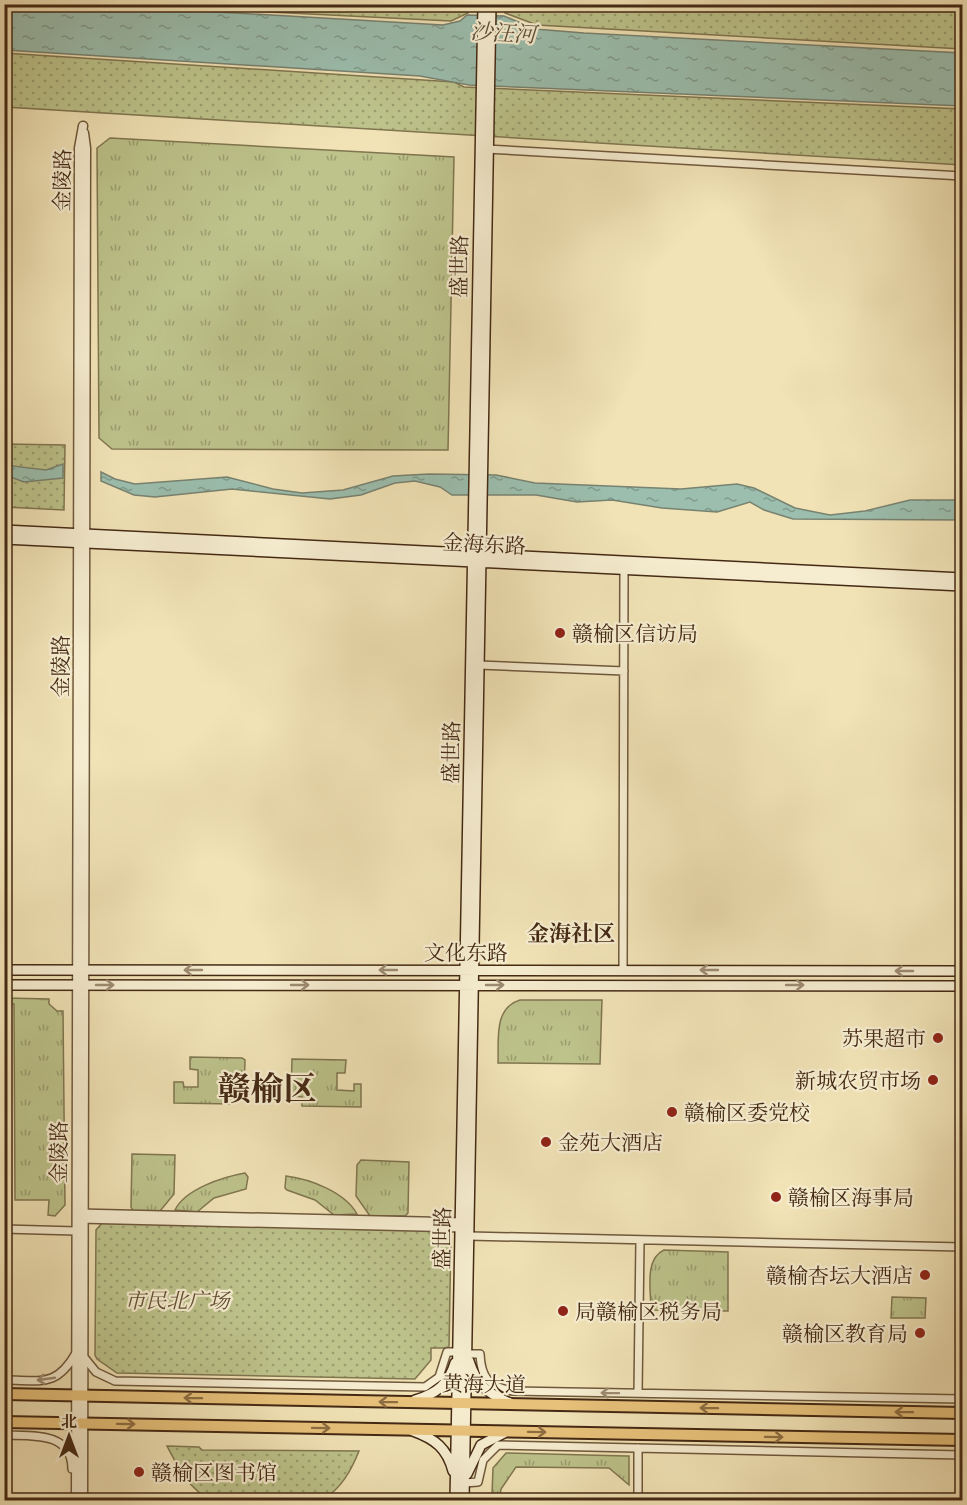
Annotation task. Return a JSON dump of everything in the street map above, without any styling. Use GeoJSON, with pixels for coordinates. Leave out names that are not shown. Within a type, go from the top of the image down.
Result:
{"type":"FeatureCollection","features":[{"type":"Feature","properties":{"kind":"main road","name":"盛世路"},"geometry":{"type":"LineString","coordinates":[[464,1500],[461,1482],[461,1403],[464,1352],[469,985],[479,665],[477,558],[483,4]]}},
{"type":"Feature","properties":{"kind":"main road","name":"盛世路"},"geometry":{"type":"LineString","coordinates":[[470,970],[477,558],[491,4]]}},
{"type":"Feature","properties":{"kind":"main road","name":"金海东路"},"geometry":{"type":"LineString","coordinates":[[4,530],[82,538],[477,558],[963,578]]}},
{"type":"Feature","properties":{"kind":"main road","name":"金海东路"},"geometry":{"type":"LineString","coordinates":[[4,539],[82,538]]}},
{"type":"Feature","properties":{"kind":"main road","name":"金海东路"},"geometry":{"type":"LineString","coordinates":[[477,558],[624,569],[963,586]]}},
{"type":"Feature","properties":{"kind":"main road","name":"文化东路"},"geometry":{"type":"LineString","coordinates":[[4,970],[963,971]]}},
{"type":"Feature","properties":{"kind":"main road","name":"文化东路"},"geometry":{"type":"LineString","coordinates":[[4,985],[963,986]]}},
{"type":"Feature","properties":{"kind":"main road"},"geometry":{"type":"LineString","coordinates":[[410,1402],[441,1389],[464,1352]]}},
{"type":"Feature","properties":{"kind":"main road"},"geometry":{"type":"LineString","coordinates":[[464,1352],[472,1371],[484,1389],[512,1404]]}},
{"type":"Feature","properties":{"kind":"main road","name":"黄海大道"},"geometry":{"type":"LineString","coordinates":[[4,1394],[959,1411]]}},
{"type":"Feature","properties":{"kind":"main road"},"geometry":{"type":"LineString","coordinates":[[4,1422],[959,1441]]}},
{"type":"Feature","properties":{"kind":"main road"},"geometry":{"type":"LineString","coordinates":[[407,1430],[429,1437],[441,1445],[461,1482]]}},
{"type":"Feature","properties":{"kind":"main road"},"geometry":{"type":"LineString","coordinates":[[461,1482],[481,1445],[493,1437],[510,1432]]}},
{"type":"Feature","properties":{"kind":"main road","name":"盛世路"},"geometry":{"type":"LineString","coordinates":[[455,1500],[461,1482]]}},
{"type":"Feature","properties":{"kind":"street","name":"金陵路"},"geometry":{"type":"LineString","coordinates":[[74,1500],[80,1396],[82,538],[86,148],[83,126],[79,148],[82,538]]}},
{"type":"Feature","properties":{"kind":"street"},"geometry":{"type":"LineString","coordinates":[[486,149],[963,176]]}},
{"type":"Feature","properties":{"kind":"street"},"geometry":{"type":"LineString","coordinates":[[623,970],[624,569]]}},
{"type":"Feature","properties":{"kind":"street"},"geometry":{"type":"LineString","coordinates":[[479,665],[624,670]]}},
{"type":"Feature","properties":{"kind":"street"},"geometry":{"type":"LineString","coordinates":[[80,1216],[465,1227],[640,1240],[963,1247]]}},
{"type":"Feature","properties":{"kind":"street","name":"金陵路"},"geometry":{"type":"LineString","coordinates":[[80,1216],[76,1231],[80,1355]]}},
{"type":"Feature","properties":{"kind":"street"},"geometry":{"type":"LineString","coordinates":[[4,1229],[76,1231]]}},
{"type":"Feature","properties":{"kind":"street"},"geometry":{"type":"LineString","coordinates":[[638,1393],[640,1240]]}},
{"type":"Feature","properties":{"kind":"street"},"geometry":{"type":"LineString","coordinates":[[4,1380],[49,1380],[62,1373],[80,1355],[96,1372],[115,1381],[425,1387],[439,1377],[447,1352],[464,1352],[480,1354],[483,1374],[487,1381],[497,1389],[820,1397],[875,1395],[963,1399]]}},
{"type":"Feature","properties":{"kind":"street"},"geometry":{"type":"LineString","coordinates":[[620,1406],[638,1393]]}},
{"type":"Feature","properties":{"kind":"street"},"geometry":{"type":"LineString","coordinates":[[638,1393],[656,1407]]}},
{"type":"Feature","properties":{"kind":"street","name":"金陵路"},"geometry":{"type":"LineString","coordinates":[[79,1424],[83,1500]]}},
{"type":"Feature","properties":{"kind":"street"},"geometry":{"type":"LineString","coordinates":[[625,1434],[639,1448]]}},
{"type":"Feature","properties":{"kind":"street"},"geometry":{"type":"LineString","coordinates":[[638,1500],[639,1448],[652,1434]]}},
{"type":"Feature","properties":{"kind":"street"},"geometry":{"type":"LineString","coordinates":[[4,1436],[46,1436],[62,1445],[72,1461],[74,1500]]}},
{"type":"Feature","properties":{"kind":"street"},"geometry":{"type":"LineString","coordinates":[[461,1482],[478,1482],[483,1460],[498,1445],[963,1455]]}},
{"type":"Feature","properties":{"kind":"green space"},"geometry":{"type":"Polygon","coordinates":[[[469,4],[468,13],[451,21],[131,5],[469,4]]]}},
{"type":"Feature","properties":{"kind":"green space"},"geometry":{"type":"Polygon","coordinates":[[[505,5],[962,5],[962,49],[537,25],[505,13],[505,5]]]}},
{"type":"Feature","properties":{"kind":"green space"},"geometry":{"type":"Polygon","coordinates":[[[4,53],[454,82],[464,87],[962,109],[962,165],[5,107],[4,53]]]}},
{"type":"Feature","properties":{"kind":"green space"},"geometry":{"type":"Polygon","coordinates":[[[110,138],[454,157],[448,450],[112,449],[99,438],[97,148],[110,138]]]}},
{"type":"Feature","properties":{"kind":"green space"},"geometry":{"type":"Polygon","coordinates":[[[4,444],[65,445],[64,510],[5,507],[4,444]]]}},
{"type":"Feature","properties":{"kind":"green space"},"geometry":{"type":"Polygon","coordinates":[[[5,998],[49,999],[49,1004],[57,1011],[63,1011],[65,1205],[55,1216],[48,1215],[49,1200],[15,1200],[14,1004],[5,1003],[5,998]]]}},
{"type":"Feature","properties":{"kind":"green space"},"geometry":{"type":"Polygon","coordinates":[[[520,1000],[602,1000],[600,1064],[498,1063],[501,1018],[511,1004],[520,1000]]]}},
{"type":"Feature","properties":{"kind":"green space"},"geometry":{"type":"Polygon","coordinates":[[[190,1057],[242,1058],[245,1060],[244,1092],[241,1095],[233,1095],[233,1104],[174,1103],[174,1082],[183,1082],[184,1087],[198,1087],[198,1070],[190,1069],[190,1057]]]}},
{"type":"Feature","properties":{"kind":"green space"},"geometry":{"type":"Polygon","coordinates":[[[292,1059],[346,1060],[345,1073],[337,1073],[337,1090],[354,1091],[354,1084],[361,1084],[361,1107],[302,1106],[302,1097],[291,1096],[292,1059]]]}},
{"type":"Feature","properties":{"kind":"green space"},"geometry":{"type":"Polygon","coordinates":[[[132,1154],[175,1155],[174,1194],[160,1211],[133,1211],[131,1207],[132,1154]]]}},
{"type":"Feature","properties":{"kind":"green space"},"geometry":{"type":"Polygon","coordinates":[[[361,1160],[409,1162],[408,1213],[405,1216],[370,1216],[356,1196],[357,1165],[361,1160]]]}},
{"type":"Feature","properties":{"kind":"green space"},"geometry":{"type":"Polygon","coordinates":[[[245,1173],[248,1177],[246,1189],[214,1198],[197,1212],[175,1210],[187,1196],[196,1190],[216,1181],[245,1173]]]}},
{"type":"Feature","properties":{"kind":"green space"},"geometry":{"type":"Polygon","coordinates":[[[286,1176],[306,1180],[336,1193],[357,1214],[334,1215],[315,1200],[287,1190],[285,1188],[286,1176]]]}},
{"type":"Feature","properties":{"kind":"green space","name":"市民北广场"},"geometry":{"type":"Polygon","coordinates":[[[102,1223],[448,1230],[451,1235],[449,1348],[431,1348],[431,1360],[415,1379],[117,1373],[97,1359],[95,1355],[96,1230],[102,1223]]]}},
{"type":"Feature","properties":{"kind":"green space"},"geometry":{"type":"Polygon","coordinates":[[[664,1250],[728,1252],[728,1311],[651,1310],[651,1268],[658,1254],[664,1250]]]}},
{"type":"Feature","properties":{"kind":"green space"},"geometry":{"type":"Polygon","coordinates":[[[892,1297],[926,1298],[925,1318],[891,1318],[892,1297]]]}},
{"type":"Feature","properties":{"kind":"green space"},"geometry":{"type":"Polygon","coordinates":[[[167,1446],[199,1447],[202,1450],[359,1451],[345,1479],[335,1491],[322,1500],[207,1500],[184,1478],[167,1446]]]}},
{"type":"Feature","properties":{"kind":"green space"},"geometry":{"type":"Polygon","coordinates":[[[506,1453],[629,1456],[629,1485],[609,1468],[516,1467],[501,1489],[500,1496],[492,1495],[493,1468],[506,1453]]]}},
{"type":"Feature","properties":{"kind":"water","name":"沙汪河"},"geometry":{"type":"Polygon","coordinates":[[[4,5],[97,5],[443,25],[460,21],[467,15],[504,16],[535,29],[584,33],[962,53],[962,106],[469,85],[420,76],[5,50],[4,5]]]}},
{"type":"Feature","properties":{"kind":"water"},"geometry":{"type":"Polygon","coordinates":[[[63,464],[63,478],[24,482],[5,475],[5,465],[46,470],[63,464]]]}},
{"type":"Feature","properties":{"kind":"water"},"geometry":{"type":"Polygon","coordinates":[[[101,472],[115,479],[135,484],[227,477],[273,489],[302,493],[343,490],[393,476],[429,474],[496,475],[535,483],[681,489],[737,484],[754,488],[795,508],[830,515],[865,511],[910,500],[962,500],[962,520],[793,519],[764,510],[750,502],[717,512],[662,508],[612,500],[577,502],[536,495],[452,495],[440,487],[415,481],[395,483],[361,495],[330,499],[232,489],[155,497],[134,495],[101,481],[101,472]]]}},
{"type":"Feature","properties":{"kind":"place","name":"赣榆区信访局"},"geometry":{"type":"Point","coordinates":[560,633]}},
{"type":"Feature","properties":{"kind":"place","name":"苏果超市"},"geometry":{"type":"Point","coordinates":[938,1038]}},
{"type":"Feature","properties":{"kind":"place","name":"新城农贸市场"},"geometry":{"type":"Point","coordinates":[933,1080]}},
{"type":"Feature","properties":{"kind":"place","name":"赣榆区委党校"},"geometry":{"type":"Point","coordinates":[672,1112]}},
{"type":"Feature","properties":{"kind":"place","name":"金苑大酒店"},"geometry":{"type":"Point","coordinates":[546,1142]}},
{"type":"Feature","properties":{"kind":"place","name":"赣榆区海事局"},"geometry":{"type":"Point","coordinates":[776,1197]}},
{"type":"Feature","properties":{"kind":"place","name":"赣榆杏坛大酒店"},"geometry":{"type":"Point","coordinates":[925,1275]}},
{"type":"Feature","properties":{"kind":"place","name":"局赣榆区税务局"},"geometry":{"type":"Point","coordinates":[563,1311]}},
{"type":"Feature","properties":{"kind":"place","name":"赣榆区教育局"},"geometry":{"type":"Point","coordinates":[920,1333]}},
{"type":"Feature","properties":{"kind":"place","name":"赣榆区图书馆"},"geometry":{"type":"Point","coordinates":[139,1472]}},
{"type":"Feature","properties":{"kind":"district","name":"金海社区"},"geometry":{"type":"Point","coordinates":[571,933]}},
{"type":"Feature","properties":{"kind":"district","name":"赣榆区"},"geometry":{"type":"Point","coordinates":[267,1088]}}]}
